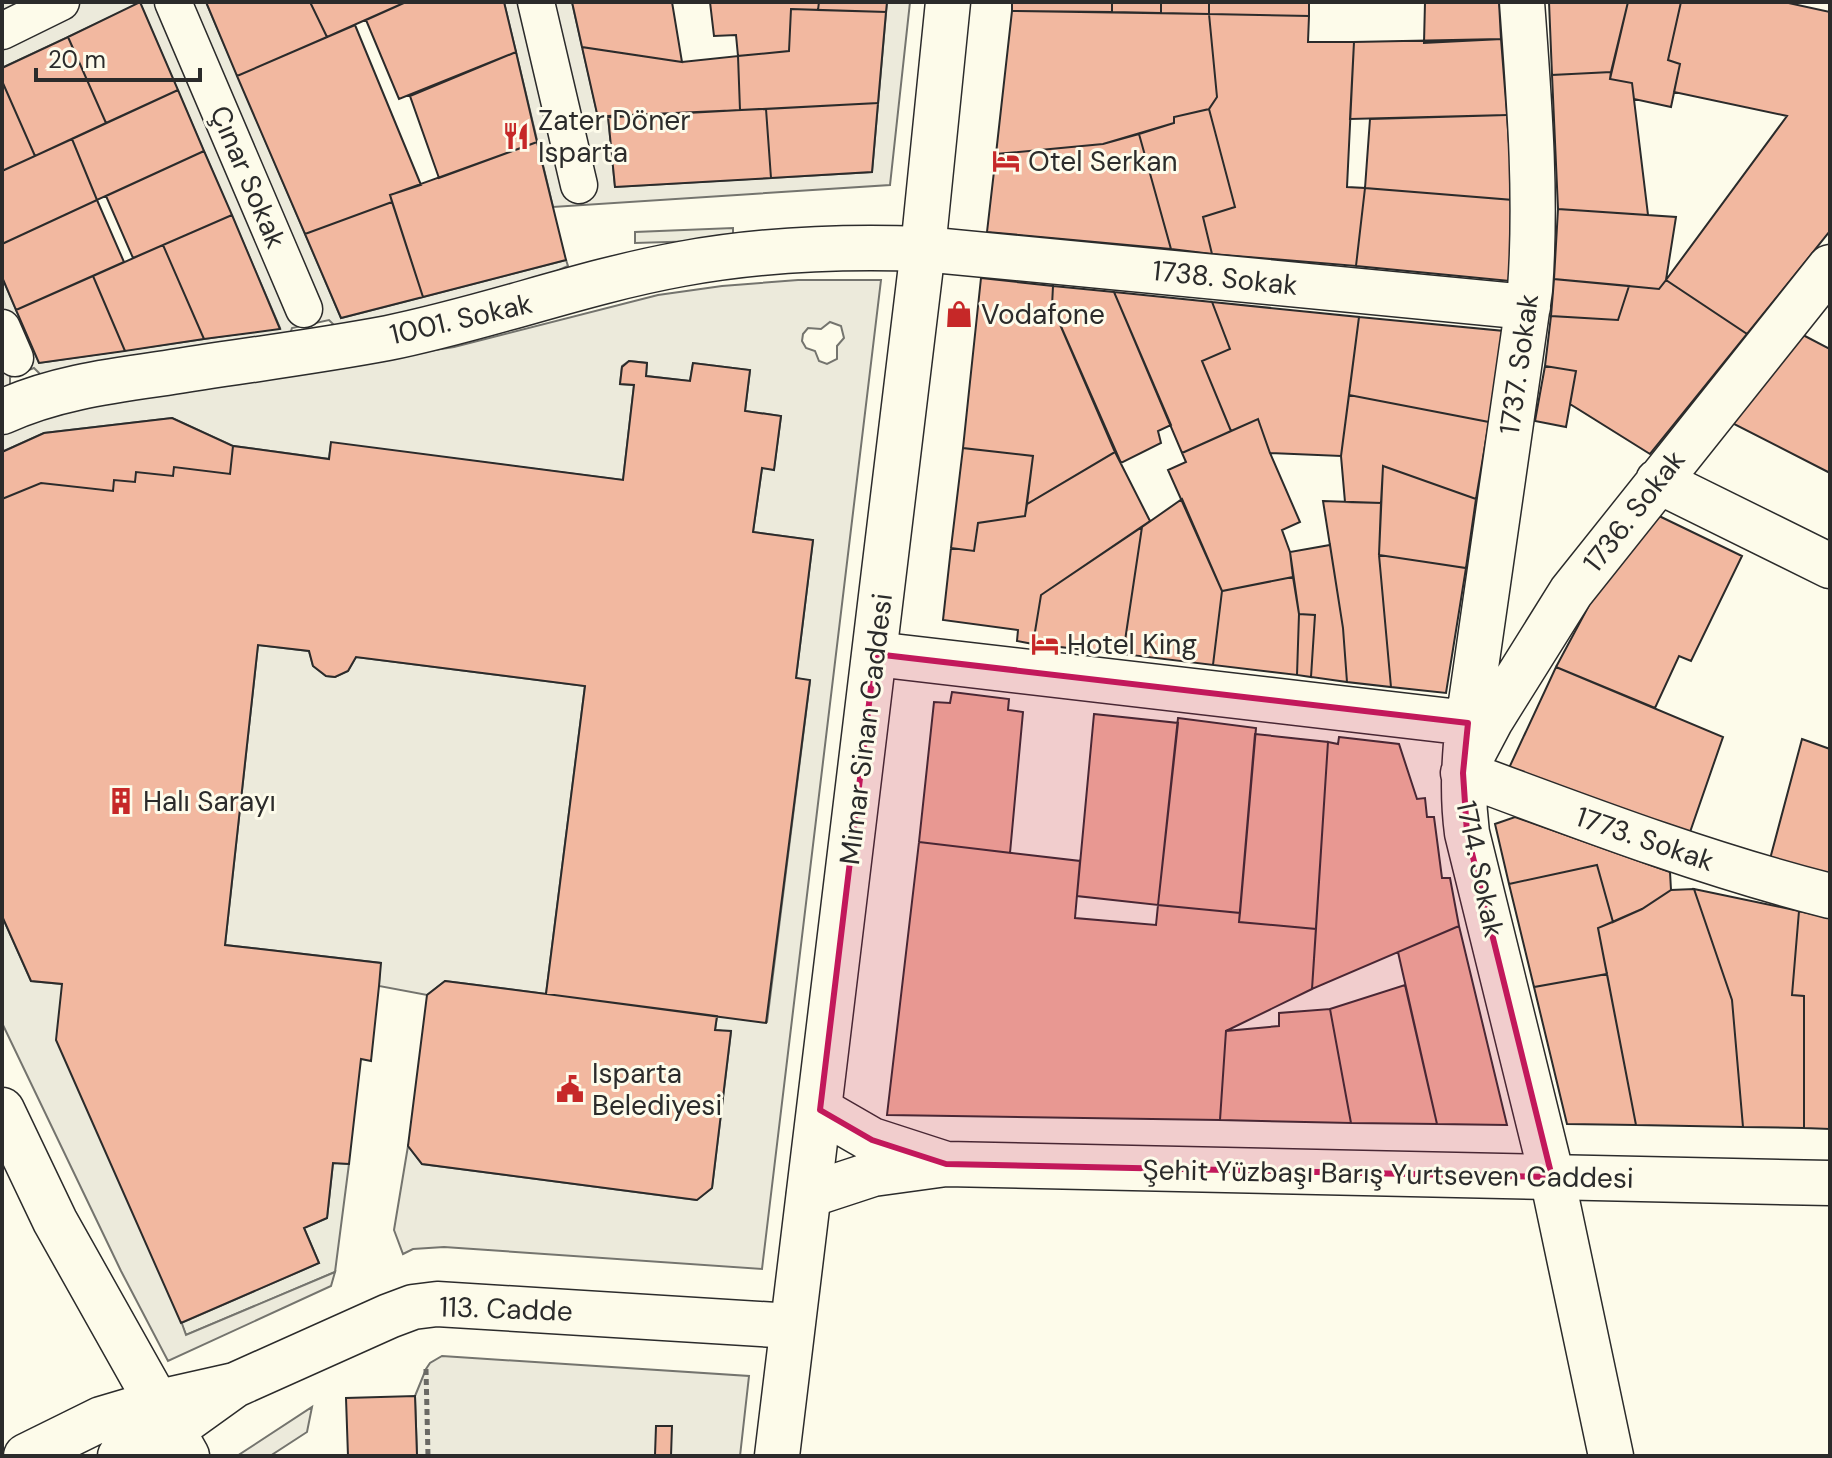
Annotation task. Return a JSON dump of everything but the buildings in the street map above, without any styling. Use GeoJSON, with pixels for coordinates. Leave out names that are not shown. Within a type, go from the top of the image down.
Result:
{"type":"FeatureCollection","features":[{"type":"Feature","properties":{"kind":"street"},"geometry":{"type":"LineString","coordinates":[[2,31],[61,2]]}},
{"type":"Feature","properties":{"kind":"street","name":"Çınar Sokak"},"geometry":{"type":"LineString","coordinates":[[173,2],[304,309]]}},
{"type":"Feature","properties":{"kind":"street"},"geometry":{"type":"LineString","coordinates":[[536,2],[579,185]]}},
{"type":"Feature","properties":{"kind":"street","name":"Mimar Sinan Caddesi"},"geometry":{"type":"LineString","coordinates":[[777,1456],[923,249],[948,2]]}},
{"type":"Feature","properties":{"kind":"street","name":"1737. Sokak"},"geometry":{"type":"LineString","coordinates":[[1468,723],[1528,307],[1535,227],[1534,155],[1522,2]]}},
{"type":"Feature","properties":{"kind":"street","name":"1001. Sokak"},"geometry":{"type":"LineString","coordinates":[[2,412],[33,398],[89,385],[321,349],[425,329],[681,264],[773,250],[846,246],[923,249]]}},
{"type":"Feature","properties":{"kind":"street","name":"1738. Sokak"},"geometry":{"type":"LineString","coordinates":[[923,249],[1528,307]]}},
{"type":"Feature","properties":{"kind":"street","name":"1736. Sokak"},"geometry":{"type":"LineString","coordinates":[[1463,773],[1491,720],[1571,592],[1658,481],[1813,318],[1830,267]]}},
{"type":"Feature","properties":{"kind":"street"},"geometry":{"type":"LineString","coordinates":[[1658,481],[1830,566]]}},
{"type":"Feature","properties":{"kind":"street"},"geometry":{"type":"LineString","coordinates":[[875,654],[1468,723]]}},
{"type":"Feature","properties":{"kind":"street","name":"1714. Sokak"},"geometry":{"type":"LineString","coordinates":[[1468,723],[1463,773],[1467,833],[1552,1177],[1611,1456]]}},
{"type":"Feature","properties":{"kind":"street","name":"1773. Sokak"},"geometry":{"type":"LineString","coordinates":[[1463,773],[1671,850],[1830,896]]}},
{"type":"Feature","properties":{"kind":"street"},"geometry":{"type":"LineString","coordinates":[[2,1110],[55,1221],[171,1430]]}},
{"type":"Feature","properties":{"kind":"street","name":"Şehit Yüzbaşı Barış Yurtseven Caddesi"},"geometry":{"type":"LineString","coordinates":[[820,1110],[872,1140],[946,1164]]}},
{"type":"Feature","properties":{"kind":"street","name":"Şehit Yüzbaşı Barış Yurtseven Caddesi"},"geometry":{"type":"LineString","coordinates":[[809,1195],[873,1174],[946,1164],[1830,1183]]}},
{"type":"Feature","properties":{"kind":"street","name":"113. Cadde"},"geometry":{"type":"LineString","coordinates":[[171,1430],[235,1385],[413,1307],[437,1304],[792,1326]]}},
{"type":"Feature","properties":{"kind":"street"},"geometry":{"type":"LineString","coordinates":[[26,1456],[101,1419],[171,1430]]}},
{"type":"Feature","properties":{"kind":"street"},"geometry":{"type":"LineString","coordinates":[[120,1456],[146,1446],[171,1430]]}},
{"type":"Feature","properties":{"kind":"path"},"geometry":{"type":"LineString","coordinates":[[426,1369],[428,1456]]}},
{"type":"Feature","properties":{"kind":"highlighted area"},"geometry":{"type":"Polygon","coordinates":[[[875,654],[1468,723],[1463,773],[1467,833],[1552,1177],[946,1164],[872,1140],[820,1110],[875,654]]]}},
{"type":"Feature","properties":{"kind":"shaded area"},"geometry":{"type":"Polygon","coordinates":[[[2,2],[206,2],[341,318],[566,260],[568,266],[534,281],[338,329],[329,320],[292,328],[289,337],[42,376],[34,368],[10,377],[10,387],[2,390],[2,277],[39,363],[280,328],[140,3],[2,68],[2,2]]]}},
{"type":"Feature","properties":{"kind":"shaded area"},"geometry":{"type":"Polygon","coordinates":[[[504,2],[572,2],[598,117],[608,116],[615,187],[872,172],[887,2],[910,2],[890,185],[553,207],[504,2]]]}},
{"type":"Feature","properties":{"kind":"shaded area"},"geometry":{"type":"Polygon","coordinates":[[[733,228],[733,240],[635,243],[635,232],[733,228]]]}},
{"type":"Feature","properties":{"kind":"shaded area"},"geometry":{"type":"Polygon","coordinates":[[[798,280],[881,280],[762,1269],[444,1247],[413,1249],[403,1254],[394,1230],[408,1146],[422,1164],[696,1200],[712,1188],[731,1032],[715,1030],[717,1016],[767,1022],[810,681],[796,678],[813,540],[753,532],[762,468],[774,469],[781,416],[745,411],[750,370],[693,363],[690,381],[646,376],[647,363],[629,361],[622,366],[620,384],[634,385],[623,480],[331,443],[329,459],[233,446],[172,418],[44,433],[2,452],[2,432],[55,410],[454,347],[658,295],[798,280]],[[830,322],[821,329],[808,328],[802,341],[806,348],[815,351],[819,361],[827,364],[837,359],[837,346],[844,338],[841,326],[830,322]]]}},
{"type":"Feature","properties":{"kind":"shaded area"},"geometry":{"type":"Polygon","coordinates":[[[258,645],[309,651],[313,666],[326,676],[335,677],[348,671],[356,657],[585,686],[546,994],[445,981],[427,995],[379,986],[380,963],[225,945],[258,645]]]}},
{"type":"Feature","properties":{"kind":"shaded area"},"geometry":{"type":"Polygon","coordinates":[[[2,916],[31,981],[62,984],[186,1335],[335,1272],[331,1286],[168,1361],[121,1271],[2,1023],[2,916]]]}},
{"type":"Feature","properties":{"kind":"shaded area"},"geometry":{"type":"Polygon","coordinates":[[[333,1163],[349,1164],[335,1272],[186,1335],[181,1323],[319,1263],[304,1228],[327,1218],[333,1163]]]}},
{"type":"Feature","properties":{"kind":"shaded area"},"geometry":{"type":"Polygon","coordinates":[[[442,1356],[749,1376],[740,1456],[417,1456],[415,1396],[430,1363],[442,1356]]]}},
{"type":"Feature","properties":{"kind":"shaded area"},"geometry":{"type":"Polygon","coordinates":[[[312,1407],[307,1432],[270,1456],[237,1456],[312,1407]]]}},
{"type":"Feature","properties":{"kind":"place","name":"Zater Döner Isparta"},"geometry":{"type":"Point","coordinates":[516,136]}},
{"type":"Feature","properties":{"kind":"place","name":"Otel Serkan"},"geometry":{"type":"Point","coordinates":[1006,161]}},
{"type":"Feature","properties":{"kind":"place","name":"Vodafone"},"geometry":{"type":"Point","coordinates":[959,314]}},
{"type":"Feature","properties":{"kind":"place","name":"Hotel King"},"geometry":{"type":"Point","coordinates":[1045,644]}},
{"type":"Feature","properties":{"kind":"place","name":"Halı Sarayı"},"geometry":{"type":"Point","coordinates":[121,801]}},
{"type":"Feature","properties":{"kind":"place","name":"Isparta Belediyesi"},"geometry":{"type":"Point","coordinates":[570,1089]}}]}
